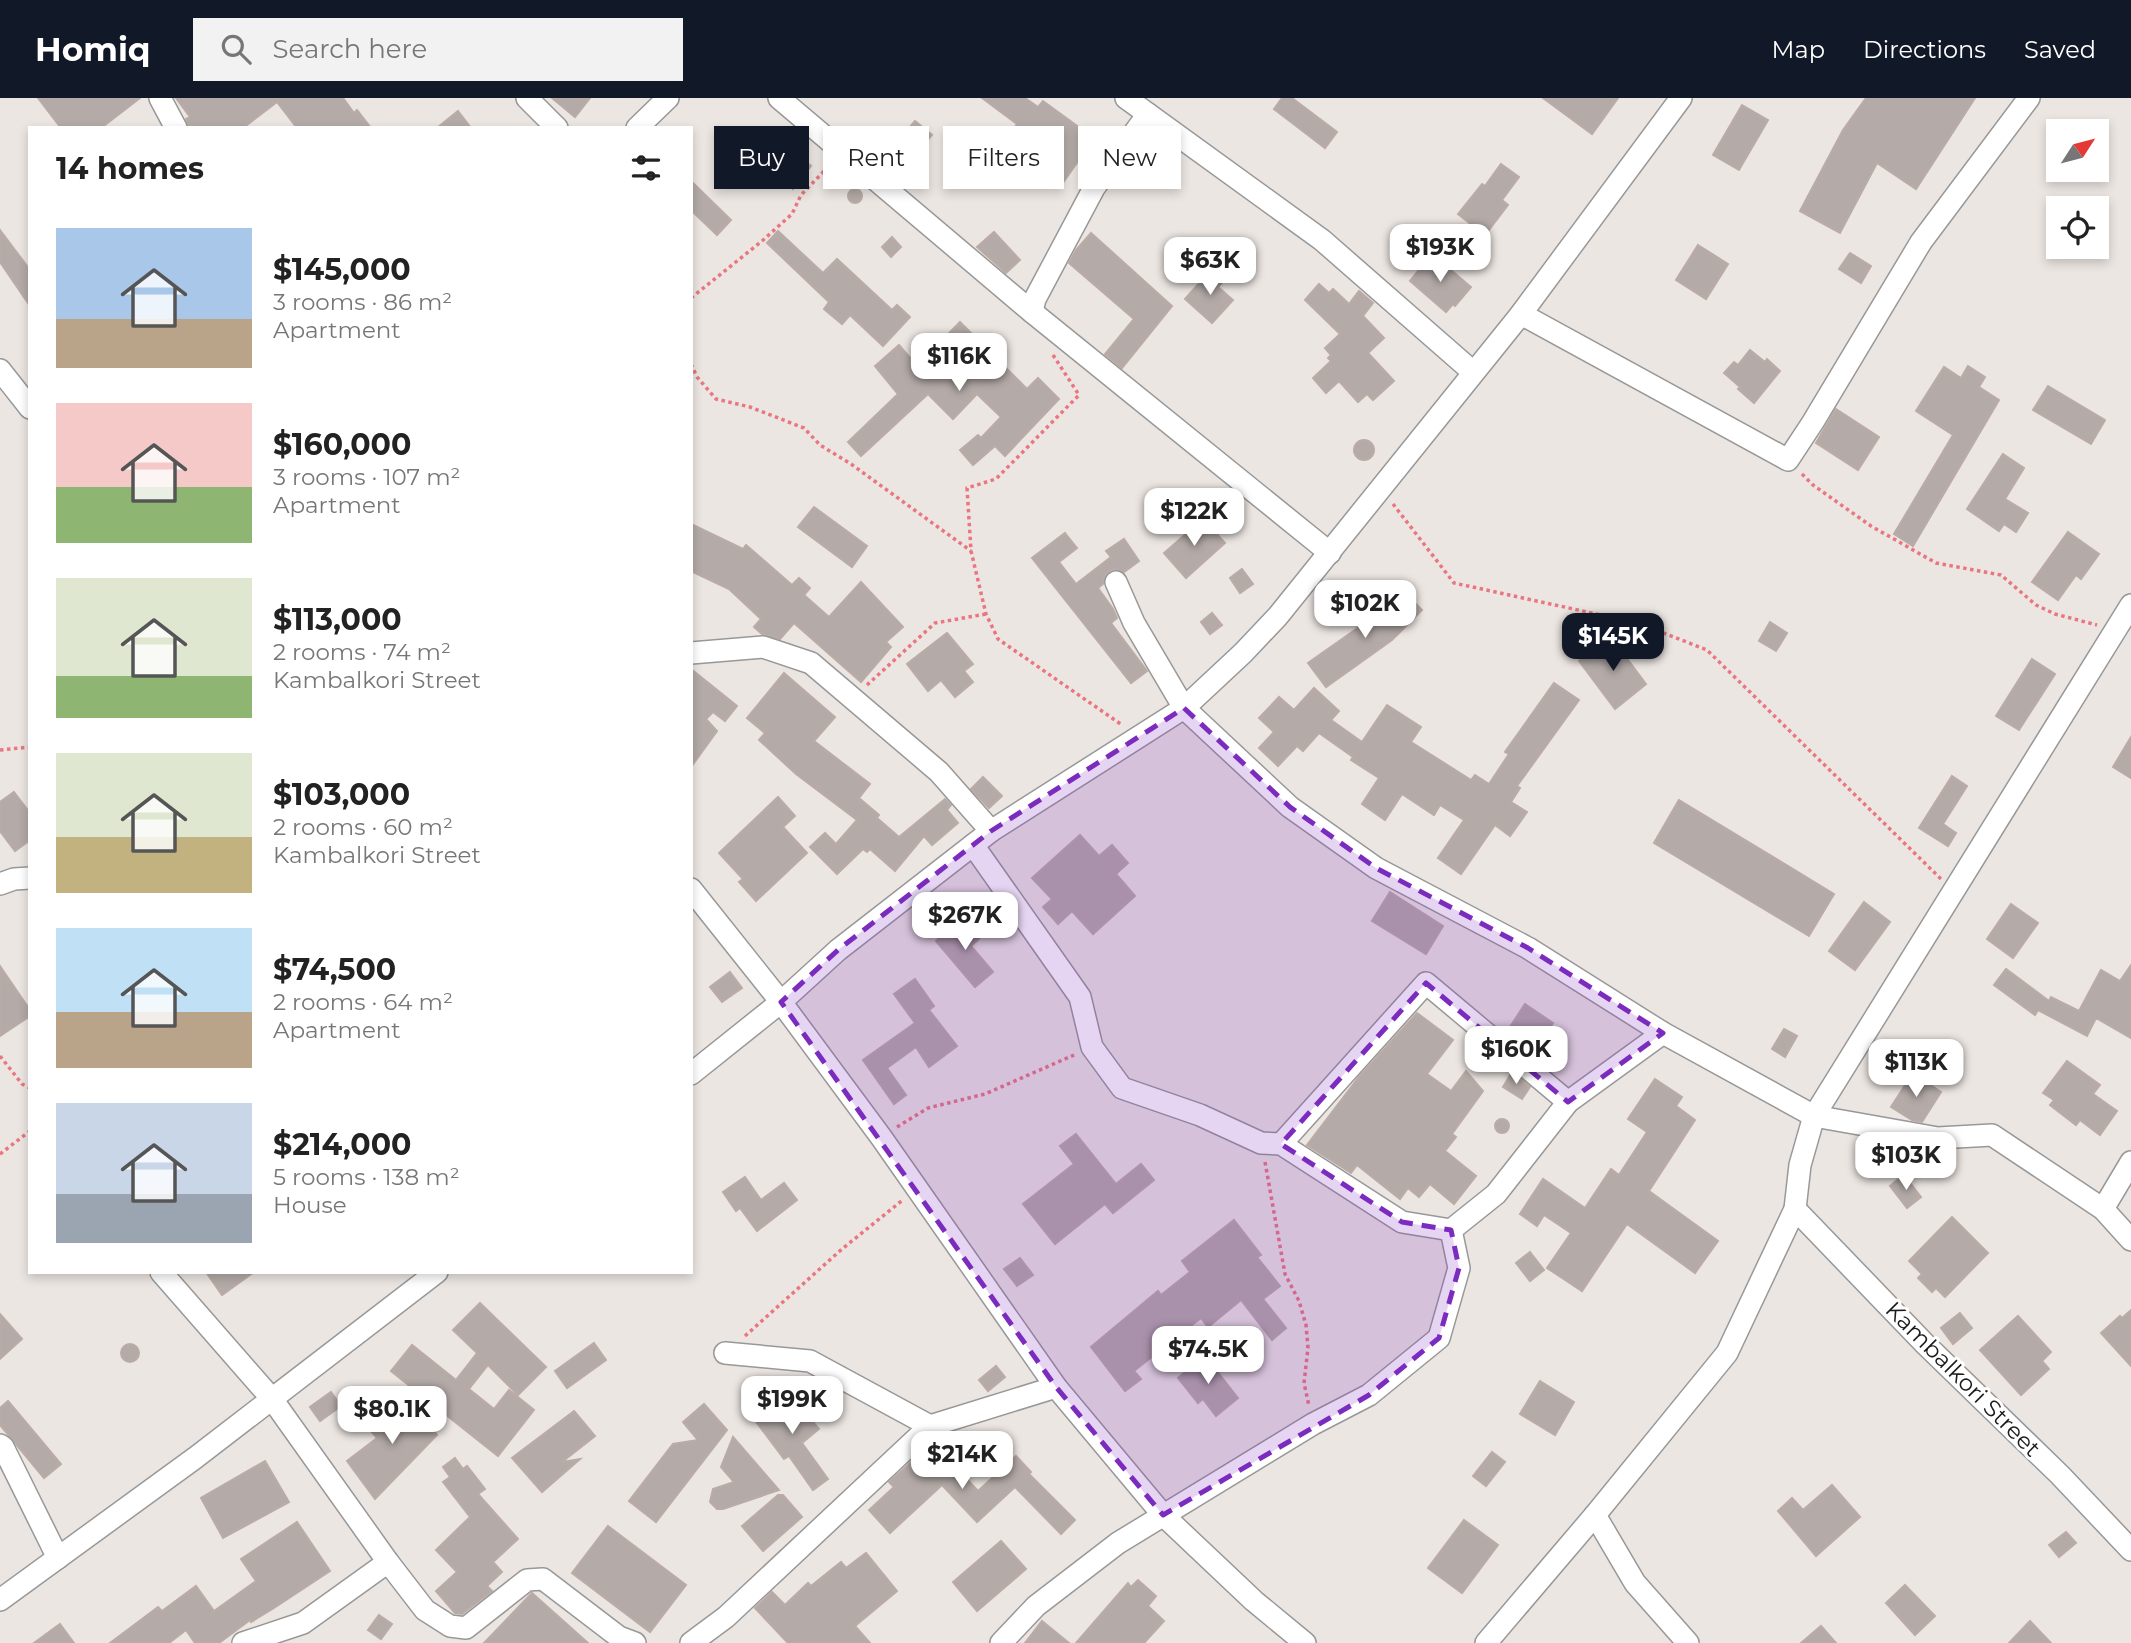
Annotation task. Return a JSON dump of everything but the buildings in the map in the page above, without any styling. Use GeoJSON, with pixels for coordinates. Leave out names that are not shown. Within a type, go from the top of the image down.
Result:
{"type":"FeatureCollection","features":[{"type":"Feature","properties":{"kind":"street"},"geometry":{"type":"LineString","coordinates":[[160,98],[175,126]]}},
{"type":"Feature","properties":{"kind":"street"},"geometry":{"type":"LineString","coordinates":[[527,98],[555,126]]}},
{"type":"Feature","properties":{"kind":"street"},"geometry":{"type":"LineString","coordinates":[[639,126],[668,98]]}},
{"type":"Feature","properties":{"kind":"street"},"geometry":{"type":"LineString","coordinates":[[779,98],[823,135]]}},
{"type":"Feature","properties":{"kind":"street"},"geometry":{"type":"LineString","coordinates":[[1126,98],[1322,240],[1473,372]]}},
{"type":"Feature","properties":{"kind":"street"},"geometry":{"type":"LineString","coordinates":[[693,1072],[781,1002],[838,950],[991,831],[1184,708],[1243,653],[1278,616],[1521,314],[1681,98]]}},
{"type":"Feature","properties":{"kind":"street"},"geometry":{"type":"LineString","coordinates":[[1521,314],[1788,460],[1921,242],[2029,98]]}},
{"type":"Feature","properties":{"kind":"street"},"geometry":{"type":"LineString","coordinates":[[1032,313],[1035,299],[1074,222],[1094,188],[1148,114]]}},
{"type":"Feature","properties":{"kind":"street"},"geometry":{"type":"LineString","coordinates":[[887,189],[1032,313],[1329,552]]}},
{"type":"Feature","properties":{"kind":"street"},"geometry":{"type":"LineString","coordinates":[[0,370],[28,405]]}},
{"type":"Feature","properties":{"kind":"street"},"geometry":{"type":"LineString","coordinates":[[1116,582],[1134,623],[1184,708],[1290,807],[1376,868],[1528,948],[1663,1033],[1814,1116],[1938,1138],[1992,1135],[2103,1209],[2131,1240]]}},
{"type":"Feature","properties":{"kind":"street"},"geometry":{"type":"LineString","coordinates":[[1486,1643],[1727,1353],[1795,1209],[1800,1165],[1814,1116],[1954,891],[2123,634],[2131,605]]}},
{"type":"Feature","properties":{"kind":"street"},"geometry":{"type":"LineString","coordinates":[[693,653],[763,647],[811,663],[939,772],[991,831]]}},
{"type":"Feature","properties":{"kind":"street"},"geometry":{"type":"LineString","coordinates":[[973,845],[1080,997],[1092,1048],[1122,1088],[1271,1143],[1402,1222],[1451,1230],[1496,1194],[1569,1102],[1663,1033]]}},
{"type":"Feature","properties":{"kind":"street"},"geometry":{"type":"LineString","coordinates":[[0,884],[28,878]]}},
{"type":"Feature","properties":{"kind":"street"},"geometry":{"type":"LineString","coordinates":[[693,892],[781,1002],[881,1138],[1056,1387],[1163,1515],[1254,1601],[1306,1643]]}},
{"type":"Feature","properties":{"kind":"street"},"geometry":{"type":"LineString","coordinates":[[1271,1143],[1426,983],[1569,1102]]}},
{"type":"Feature","properties":{"kind":"street"},"geometry":{"type":"LineString","coordinates":[[2103,1209],[2131,1162]]}},
{"type":"Feature","properties":{"kind":"street","name":"Kambalkori Street"},"geometry":{"type":"LineString","coordinates":[[1795,1209],[2131,1550]]}},
{"type":"Feature","properties":{"kind":"street"},"geometry":{"type":"LineString","coordinates":[[1002,1643],[1036,1606],[1118,1544],[1313,1424],[1369,1395],[1439,1338],[1459,1268],[1451,1230]]}},
{"type":"Feature","properties":{"kind":"street"},"geometry":{"type":"LineString","coordinates":[[162,1274],[272,1399],[425,1610],[450,1626],[466,1628],[527,1580],[543,1579],[619,1637],[635,1643]]}},
{"type":"Feature","properties":{"kind":"street"},"geometry":{"type":"LineString","coordinates":[[0,1600],[272,1399],[434,1274]]}},
{"type":"Feature","properties":{"kind":"street"},"geometry":{"type":"LineString","coordinates":[[726,1353],[810,1361],[930,1426]]}},
{"type":"Feature","properties":{"kind":"street"},"geometry":{"type":"LineString","coordinates":[[691,1643],[726,1617],[930,1426],[1056,1387]]}},
{"type":"Feature","properties":{"kind":"street"},"geometry":{"type":"LineString","coordinates":[[0,1444],[58,1558]]}},
{"type":"Feature","properties":{"kind":"street"},"geometry":{"type":"LineString","coordinates":[[1595,1515],[1635,1583],[1688,1643]]}},
{"type":"Feature","properties":{"kind":"street"},"geometry":{"type":"LineString","coordinates":[[243,1643],[303,1623],[388,1562]]}},
{"type":"Feature","properties":{"kind":"path"},"geometry":{"type":"LineString","coordinates":[[693,296],[792,214],[802,195],[823,172]]}},
{"type":"Feature","properties":{"kind":"path"},"geometry":{"type":"LineString","coordinates":[[1049,348],[1079,395],[996,478],[967,488],[971,551],[986,614],[998,639],[1139,737]]}},
{"type":"Feature","properties":{"kind":"path"},"geometry":{"type":"LineString","coordinates":[[693,368],[716,399],[750,407],[804,428],[820,445],[851,464],[971,551]]}},
{"type":"Feature","properties":{"kind":"path"},"geometry":{"type":"LineString","coordinates":[[1788,460],[1813,485],[1871,526],[1936,562],[2000,575],[2036,606],[2123,634]]}},
{"type":"Feature","properties":{"kind":"path"},"geometry":{"type":"LineString","coordinates":[[1381,489],[1454,583],[1639,623],[1707,650],[1954,891]]}},
{"type":"Feature","properties":{"kind":"path"},"geometry":{"type":"LineString","coordinates":[[853,698],[935,623],[986,614]]}},
{"type":"Feature","properties":{"kind":"path"},"geometry":{"type":"LineString","coordinates":[[0,750],[28,747]]}},
{"type":"Feature","properties":{"kind":"path"},"geometry":{"type":"LineString","coordinates":[[881,1138],[928,1108],[985,1094],[1092,1048]]}},
{"type":"Feature","properties":{"kind":"path"},"geometry":{"type":"LineString","coordinates":[[0,1056],[22,1084],[28,1087]]}},
{"type":"Feature","properties":{"kind":"path"},"geometry":{"type":"LineString","coordinates":[[0,1154],[28,1133]]}},
{"type":"Feature","properties":{"kind":"path"},"geometry":{"type":"LineString","coordinates":[[1271,1143],[1286,1274],[1299,1301],[1306,1325],[1308,1348],[1304,1383],[1313,1424]]}},
{"type":"Feature","properties":{"kind":"path"},"geometry":{"type":"LineString","coordinates":[[726,1353],[842,1250],[916,1189]]}},
{"type":"Feature","properties":{"kind":"highlighted area"},"geometry":{"type":"Polygon","coordinates":[[[1184,708],[1290,807],[1376,868],[1528,948],[1663,1033],[1568,1102],[1426,983],[1281,1144],[1402,1222],[1451,1230],[1459,1268],[1439,1338],[1369,1395],[1163,1515],[1056,1387],[781,1002],[838,950],[991,831],[1184,708]]]}}]}
